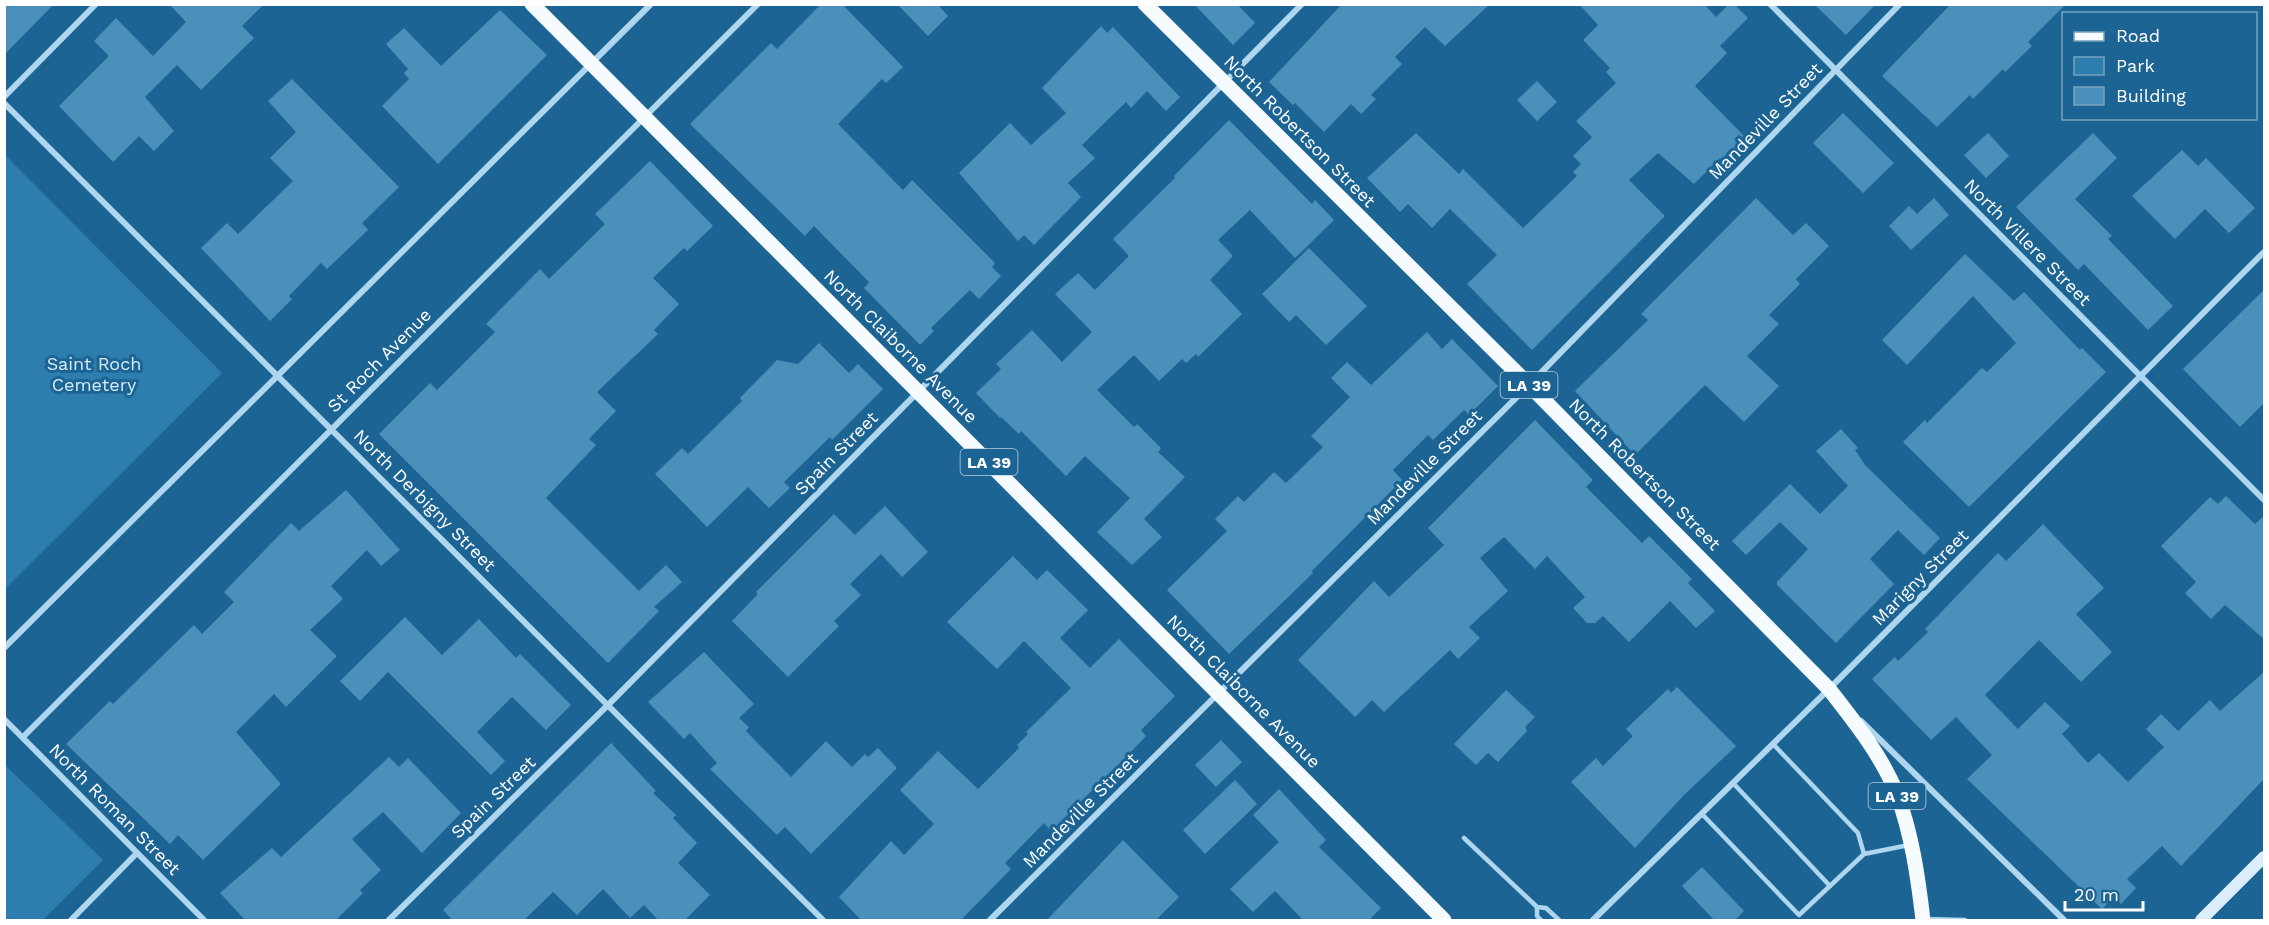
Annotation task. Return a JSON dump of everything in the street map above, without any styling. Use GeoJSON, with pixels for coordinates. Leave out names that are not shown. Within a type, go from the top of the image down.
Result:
{"type":"FeatureCollection","features":[{"type":"Feature","properties":{"kind":"main road","name":"North Claiborne Avenue"},"geometry":{"type":"LineString","coordinates":[[532,4],[1444,921]]}},
{"type":"Feature","properties":{"kind":"main road","name":"North Robertson Street"},"geometry":{"type":"LineString","coordinates":[[1145,4],[1529,385],[1829,689]]}},
{"type":"Feature","properties":{"kind":"main road","name":"LA 39"},"geometry":{"type":"LineString","coordinates":[[1829,689],[1856,724],[1896,792],[1912,845],[1923,920]]}},
{"type":"Feature","properties":{"kind":"main road"},"geometry":{"type":"LineString","coordinates":[[2201,921],[2265,857]]}},
{"type":"Feature","properties":{"kind":"street"},"geometry":{"type":"LineString","coordinates":[[4,97],[96,4]]}},
{"type":"Feature","properties":{"kind":"street"},"geometry":{"type":"LineString","coordinates":[[4,648],[651,4]]}},
{"type":"Feature","properties":{"kind":"street","name":"St Roch Avenue"},"geometry":{"type":"LineString","coordinates":[[23,737],[758,4]]}},
{"type":"Feature","properties":{"kind":"street","name":"Spain Street"},"geometry":{"type":"LineString","coordinates":[[388,921],[609,704],[1225,85],[1302,4]]}},
{"type":"Feature","properties":{"kind":"street","name":"North Villere Street"},"geometry":{"type":"LineString","coordinates":[[1770,4],[2265,500]]}},
{"type":"Feature","properties":{"kind":"street","name":"Mandeville Street"},"geometry":{"type":"LineString","coordinates":[[990,921],[1529,385],[1900,4]]}},
{"type":"Feature","properties":{"kind":"street","name":"North Derbigny Street"},"geometry":{"type":"LineString","coordinates":[[4,103],[824,921]]}},
{"type":"Feature","properties":{"kind":"street","name":"Marigny Street"},"geometry":{"type":"LineString","coordinates":[[1593,921],[1829,689],[2265,252]]}},
{"type":"Feature","properties":{"kind":"street","name":"North Robertson Street"},"geometry":{"type":"LineString","coordinates":[[1829,689],[2064,921]]}},
{"type":"Feature","properties":{"kind":"street","name":"North Roman Street"},"geometry":{"type":"LineString","coordinates":[[4,719],[204,921]]}},
{"type":"Feature","properties":{"kind":"street"},"geometry":{"type":"LineString","coordinates":[[70,921],[137,852]]}},
{"type":"Feature","properties":{"kind":"lane"},"geometry":{"type":"LineString","coordinates":[[1773,744],[1858,833],[1864,854]]}},
{"type":"Feature","properties":{"kind":"lane"},"geometry":{"type":"LineString","coordinates":[[1733,783],[1830,886]]}},
{"type":"Feature","properties":{"kind":"lane"},"geometry":{"type":"LineString","coordinates":[[1702,814],[1799,915],[1864,854],[1912,845]]}},
{"type":"Feature","properties":{"kind":"lane"},"geometry":{"type":"LineString","coordinates":[[1464,838],[1537,907],[1546,908],[1559,921]]}},
{"type":"Feature","properties":{"kind":"lane"},"geometry":{"type":"LineString","coordinates":[[1537,907],[1537,916],[1541,921]]}},
{"type":"Feature","properties":{"kind":"lane"},"geometry":{"type":"LineString","coordinates":[[1923,920],[1965,921]]}},
{"type":"Feature","properties":{"kind":"green space","name":"Saint Roch Cemetery"},"geometry":{"type":"Polygon","coordinates":[[[4,156],[222,373],[5,589],[4,156]]]}},
{"type":"Feature","properties":{"kind":"green space"},"geometry":{"type":"Polygon","coordinates":[[[5,765],[103,860],[43,920],[5,920],[5,765]]]}},
{"type":"Feature","properties":{"kind":"building"},"geometry":{"type":"Polygon","coordinates":[[[4,4],[54,4],[4,55],[4,4]]]}},
{"type":"Feature","properties":{"kind":"building"},"geometry":{"type":"Polygon","coordinates":[[[169,4],[264,4],[242,26],[254,38],[201,90],[177,65],[145,97],[174,131],[154,151],[139,136],[113,162],[59,106],[109,56],[94,41],[116,18],[153,56],[186,22],[169,4]]]}},
{"type":"Feature","properties":{"kind":"building"},"geometry":{"type":"Polygon","coordinates":[[[821,4],[842,4],[903,67],[886,83],[882,79],[838,124],[903,190],[912,180],[995,263],[992,267],[1001,276],[979,299],[970,290],[931,328],[934,331],[920,345],[864,288],[869,282],[814,226],[805,236],[690,124],[771,43],[777,49],[821,4]]]}},
{"type":"Feature","properties":{"kind":"building"},"geometry":{"type":"Polygon","coordinates":[[[897,4],[937,4],[948,16],[928,36],[897,4]]]}},
{"type":"Feature","properties":{"kind":"building"},"geometry":{"type":"Polygon","coordinates":[[[1194,4],[1237,4],[1255,23],[1233,45],[1194,4]]]}},
{"type":"Feature","properties":{"kind":"building"},"geometry":{"type":"Polygon","coordinates":[[[1342,4],[1490,4],[1445,46],[1425,27],[1395,57],[1402,64],[1371,95],[1376,99],[1361,114],[1351,104],[1324,132],[1295,103],[1293,105],[1269,82],[1342,4]]]}},
{"type":"Feature","properties":{"kind":"building"},"geometry":{"type":"Polygon","coordinates":[[[1579,4],[1704,4],[1716,17],[1729,4],[1734,4],[1748,18],[1720,46],[1727,53],[1695,86],[1746,138],[1722,161],[1720,158],[1694,184],[1658,153],[1629,180],[1665,216],[1532,350],[1467,284],[1497,255],[1450,209],[1432,228],[1408,204],[1400,212],[1367,178],[1416,133],[1459,174],[1463,169],[1523,228],[1577,176],[1573,172],[1581,164],[1573,156],[1592,137],[1576,121],[1616,83],[1606,72],[1610,68],[1583,40],[1598,25],[1579,4]]]}},
{"type":"Feature","properties":{"kind":"building"},"geometry":{"type":"Polygon","coordinates":[[[1814,4],[1876,4],[1846,35],[1814,4]]]}},
{"type":"Feature","properties":{"kind":"building"},"geometry":{"type":"Polygon","coordinates":[[[1951,4],[2066,4],[2028,42],[2032,46],[2005,72],[2003,69],[1973,99],[1970,95],[1937,127],[1882,76],[1951,4]]]}},
{"type":"Feature","properties":{"kind":"building"},"geometry":{"type":"Polygon","coordinates":[[[500,10],[547,55],[438,164],[382,106],[409,79],[404,73],[408,69],[386,44],[404,28],[441,66],[500,10]]]}},
{"type":"Feature","properties":{"kind":"building"},"geometry":{"type":"Polygon","coordinates":[[[1101,26],[1107,33],[1113,27],[1180,97],[1166,111],[1147,91],[1131,108],[1126,102],[1082,145],[1095,158],[1068,183],[1081,197],[1034,245],[1024,235],[1018,241],[959,173],[1010,123],[1031,145],[1066,113],[1042,88],[1101,26]]]}},
{"type":"Feature","properties":{"kind":"building"},"geometry":{"type":"Polygon","coordinates":[[[292,79],[399,187],[362,223],[368,230],[327,269],[321,263],[289,296],[292,299],[270,321],[201,248],[227,223],[238,234],[293,181],[270,158],[296,132],[268,101],[292,79]]]}},
{"type":"Feature","properties":{"kind":"building"},"geometry":{"type":"Polygon","coordinates":[[[1537,81],[1557,102],[1537,121],[1517,100],[1537,81]]]}},
{"type":"Feature","properties":{"kind":"building"},"geometry":{"type":"Polygon","coordinates":[[[1843,113],[1894,163],[1863,193],[1813,143],[1843,113]]]}},
{"type":"Feature","properties":{"kind":"building"},"geometry":{"type":"Polygon","coordinates":[[[1229,120],[1312,204],[1315,200],[1334,220],[1295,258],[1250,210],[1218,240],[1233,256],[1210,280],[1242,314],[1198,357],[1196,354],[1186,363],[1182,359],[1159,381],[1134,355],[1097,390],[1134,427],[1137,424],[1161,448],[1158,452],[1185,477],[1144,519],[1162,537],[1132,565],[1097,532],[1130,498],[1085,456],[1066,476],[1021,431],[1019,434],[1000,418],[976,393],[1001,369],[996,364],[1032,330],[1062,362],[1092,332],[1055,294],[1078,273],[1095,290],[1129,256],[1113,239],[1175,178],[1174,176],[1229,120]]]}},
{"type":"Feature","properties":{"kind":"building"},"geometry":{"type":"Polygon","coordinates":[[[1988,133],[2009,156],[1986,178],[1964,155],[1988,133]]]}},
{"type":"Feature","properties":{"kind":"building"},"geometry":{"type":"Polygon","coordinates":[[[2093,133],[2117,158],[2075,199],[2112,236],[2108,239],[2173,306],[2148,330],[2084,264],[2078,270],[2016,207],[2093,133]]]}},
{"type":"Feature","properties":{"kind":"building"},"geometry":{"type":"Polygon","coordinates":[[[2182,150],[2198,166],[2206,158],[2255,208],[2229,233],[2205,209],[2175,239],[2132,196],[2182,150]]]}},
{"type":"Feature","properties":{"kind":"building"},"geometry":{"type":"Polygon","coordinates":[[[650,161],[713,226],[687,251],[684,248],[653,278],[679,304],[654,330],[658,334],[597,392],[616,411],[589,439],[596,445],[546,498],[639,591],[666,565],[682,582],[654,607],[659,611],[608,663],[379,434],[430,383],[437,390],[495,332],[486,324],[540,269],[549,279],[605,224],[595,214],[650,161]]]}},
{"type":"Feature","properties":{"kind":"building"},"geometry":{"type":"Polygon","coordinates":[[[1756,198],[1793,235],[1806,223],[1829,246],[1796,279],[1800,284],[1769,315],[1779,324],[1747,356],[1779,386],[1744,422],[1705,385],[1635,455],[1575,391],[1648,320],[1641,314],[1756,198]]]}},
{"type":"Feature","properties":{"kind":"building"},"geometry":{"type":"Polygon","coordinates":[[[1934,198],[1949,215],[1911,250],[1889,226],[1909,206],[1917,214],[1934,198]]]}},
{"type":"Feature","properties":{"kind":"building"},"geometry":{"type":"Polygon","coordinates":[[[1309,248],[1367,306],[1326,345],[1296,315],[1289,322],[1262,294],[1309,248]]]}},
{"type":"Feature","properties":{"kind":"building"},"geometry":{"type":"Polygon","coordinates":[[[1965,254],[2014,301],[2024,292],[2080,350],[2082,348],[2106,372],[1969,507],[1903,442],[1925,420],[1927,423],[1982,368],[1987,372],[2016,343],[1973,296],[1907,365],[1882,340],[1965,254]]]}},
{"type":"Feature","properties":{"kind":"building"},"geometry":{"type":"Polygon","coordinates":[[[2265,289],[2265,402],[2240,427],[2183,369],[2265,289]]]}},
{"type":"Feature","properties":{"kind":"building"},"geometry":{"type":"Polygon","coordinates":[[[1427,332],[1442,349],[1452,339],[1498,386],[1469,415],[1464,410],[1433,440],[1428,435],[1393,470],[1402,480],[1312,571],[1313,573],[1229,654],[1167,590],[1227,531],[1215,519],[1238,496],[1244,502],[1274,472],[1286,483],[1323,447],[1311,436],[1350,397],[1331,378],[1347,362],[1371,385],[1427,332]]]}},
{"type":"Feature","properties":{"kind":"building"},"geometry":{"type":"Polygon","coordinates":[[[819,343],[849,373],[858,364],[883,389],[832,440],[830,437],[784,482],[790,488],[769,508],[748,487],[707,527],[655,474],[682,448],[688,454],[742,401],[740,398],[777,360],[798,364],[819,343]]]}},
{"type":"Feature","properties":{"kind":"building"},"geometry":{"type":"Polygon","coordinates":[[[1535,420],[1593,480],[1586,487],[1642,543],[1649,536],[1692,579],[1688,583],[1715,611],[1696,628],[1670,601],[1629,642],[1603,616],[1595,623],[1587,623],[1573,608],[1585,597],[1547,556],[1535,569],[1504,537],[1480,558],[1508,591],[1469,627],[1480,638],[1458,659],[1450,650],[1384,712],[1372,700],[1355,717],[1298,660],[1374,581],[1389,597],[1444,545],[1428,528],[1535,420]]]}},
{"type":"Feature","properties":{"kind":"building"},"geometry":{"type":"Polygon","coordinates":[[[1841,429],[1858,448],[1855,450],[1865,465],[1940,538],[1924,555],[1898,530],[1870,559],[1894,584],[1836,643],[1777,585],[1777,582],[1808,549],[1780,522],[1746,555],[1732,541],[1790,484],[1820,514],[1848,486],[1816,451],[1841,429]]]}},
{"type":"Feature","properties":{"kind":"building"},"geometry":{"type":"Polygon","coordinates":[[[346,490],[400,550],[381,566],[367,550],[331,586],[343,599],[310,630],[337,656],[286,707],[274,694],[236,732],[281,784],[203,860],[178,835],[170,844],[66,744],[110,701],[113,704],[194,625],[202,634],[234,602],[224,592],[291,523],[299,531],[346,490]]]}},
{"type":"Feature","properties":{"kind":"building"},"geometry":{"type":"Polygon","coordinates":[[[2226,496],[2255,524],[2265,515],[2265,640],[2225,605],[2211,619],[2185,593],[2196,582],[2161,546],[2210,497],[2218,504],[2226,496]]]}},
{"type":"Feature","properties":{"kind":"building"},"geometry":{"type":"Polygon","coordinates":[[[885,506],[928,552],[902,577],[881,554],[850,584],[861,595],[834,621],[839,626],[788,677],[732,621],[758,594],[756,592],[834,514],[855,535],[885,506]]]}},
{"type":"Feature","properties":{"kind":"building"},"geometry":{"type":"Polygon","coordinates":[[[2043,524],[2104,588],[2076,614],[2112,652],[2081,682],[2039,640],[1985,695],[2018,729],[2045,702],[2070,726],[2062,734],[2088,763],[2099,753],[2128,782],[2164,747],[2146,729],[2161,714],[2178,731],[2210,700],[2220,711],[2265,671],[2264,779],[2181,866],[2162,846],[2127,879],[2136,888],[2121,904],[2114,897],[2102,909],[1967,779],[1992,755],[1956,717],[1931,740],[1872,679],[1895,657],[1898,661],[1928,632],[1925,629],[1998,553],[2006,561],[2043,524]]]}},
{"type":"Feature","properties":{"kind":"building"},"geometry":{"type":"Polygon","coordinates":[[[1013,556],[1037,580],[1047,570],[1088,610],[1060,638],[1090,668],[1119,639],[1175,696],[1141,730],[1146,736],[1051,831],[1044,823],[1005,863],[1011,869],[960,921],[862,921],[839,897],[891,841],[904,855],[934,824],[900,790],[938,751],[978,789],[1019,748],[1017,745],[1028,734],[1026,732],[1071,688],[1024,641],[997,669],[947,622],[1013,556]]]}},
{"type":"Feature","properties":{"kind":"building"},"geometry":{"type":"Polygon","coordinates":[[[405,617],[442,655],[479,619],[516,658],[520,654],[571,705],[546,730],[512,697],[477,732],[505,761],[491,775],[388,672],[360,701],[340,681],[405,617]]]}},
{"type":"Feature","properties":{"kind":"building"},"geometry":{"type":"Polygon","coordinates":[[[704,652],[754,704],[739,718],[749,727],[746,731],[791,777],[826,741],[852,767],[865,754],[868,757],[878,748],[897,768],[811,854],[785,827],[777,835],[710,769],[717,763],[690,733],[684,739],[648,702],[704,652]]]}},
{"type":"Feature","properties":{"kind":"building"},"geometry":{"type":"Polygon","coordinates":[[[1677,687],[1736,746],[1683,796],[1635,848],[1571,782],[1596,758],[1603,766],[1633,736],[1626,729],[1668,689],[1671,693],[1677,687]]]}},
{"type":"Feature","properties":{"kind":"building"},"geometry":{"type":"Polygon","coordinates":[[[1506,690],[1535,717],[1525,727],[1527,731],[1498,762],[1488,753],[1476,765],[1454,744],[1506,690]]]}},
{"type":"Feature","properties":{"kind":"building"},"geometry":{"type":"Polygon","coordinates":[[[1221,740],[1242,762],[1216,787],[1195,765],[1221,740]]]}},
{"type":"Feature","properties":{"kind":"building"},"geometry":{"type":"Polygon","coordinates":[[[611,743],[656,791],[653,793],[676,815],[673,818],[697,843],[678,863],[710,895],[684,921],[659,921],[644,905],[630,918],[603,889],[577,915],[553,892],[523,921],[453,921],[443,910],[611,743]]]}},
{"type":"Feature","properties":{"kind":"building"},"geometry":{"type":"Polygon","coordinates":[[[389,757],[399,767],[408,758],[461,813],[422,853],[383,812],[352,839],[381,870],[360,890],[363,893],[335,921],[246,921],[220,893],[272,848],[281,857],[389,757]]]}},
{"type":"Feature","properties":{"kind":"building"},"geometry":{"type":"Polygon","coordinates":[[[1235,780],[1257,804],[1205,854],[1183,830],[1235,780]]]}},
{"type":"Feature","properties":{"kind":"building"},"geometry":{"type":"Polygon","coordinates":[[[1279,789],[1326,840],[1319,847],[1381,908],[1368,921],[1304,921],[1275,891],[1253,912],[1230,889],[1279,842],[1253,815],[1279,789]]]}},
{"type":"Feature","properties":{"kind":"building"},"geometry":{"type":"Polygon","coordinates":[[[1123,840],[1179,897],[1155,921],[1046,921],[1123,840]]]}},
{"type":"Feature","properties":{"kind":"building"},"geometry":{"type":"Polygon","coordinates":[[[1702,867],[1744,911],[1734,921],[1715,921],[1682,886],[1702,867]]]}}]}
